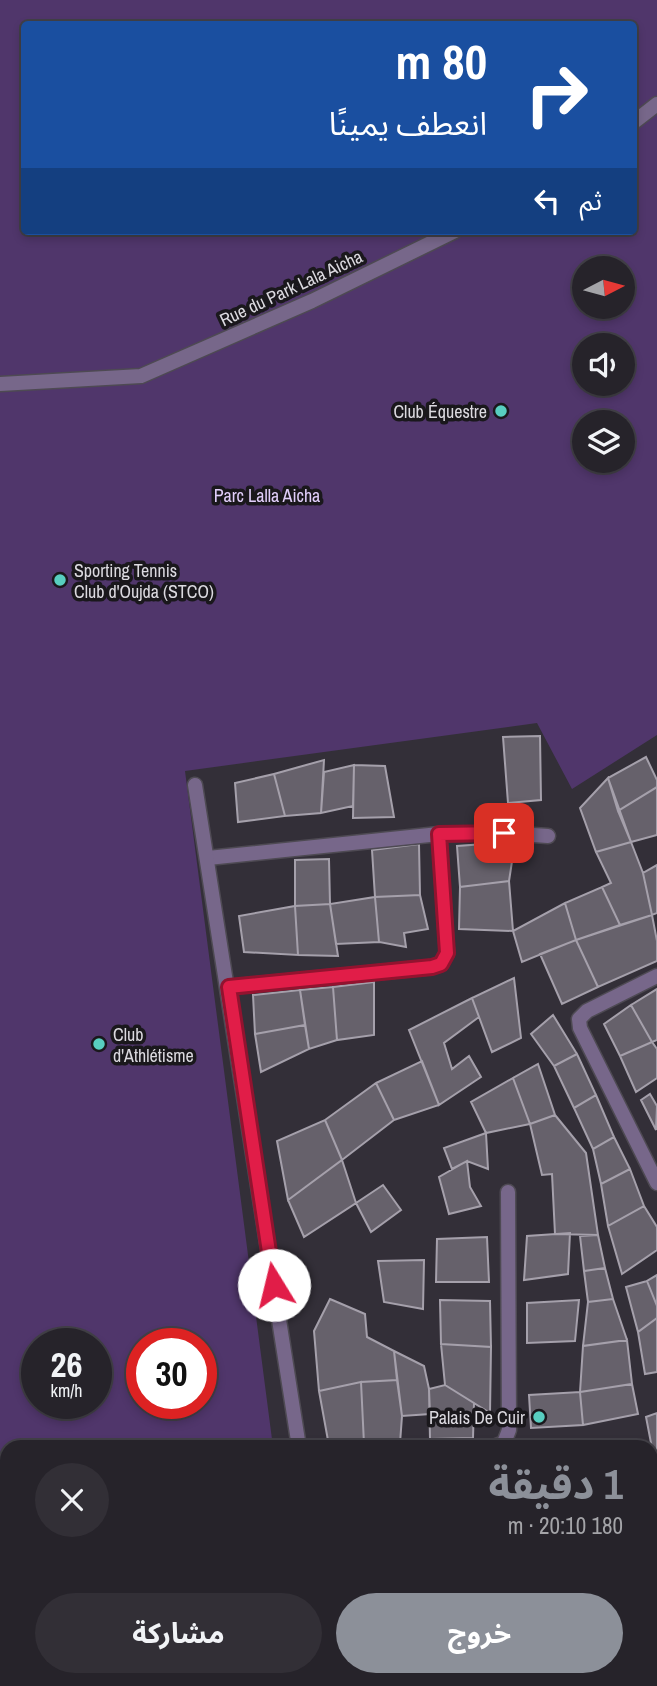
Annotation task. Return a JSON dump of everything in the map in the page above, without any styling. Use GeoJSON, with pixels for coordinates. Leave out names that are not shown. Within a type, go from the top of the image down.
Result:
{"type":"FeatureCollection","features":[{"type":"Feature","properties":{"kind":"street"},"geometry":{"type":"LineString","coordinates":[[637,120],[657,104]]}},
{"type":"Feature","properties":{"kind":"street","name":"Rue du Park Lala Aicha"},"geometry":{"type":"LineString","coordinates":[[0,384],[141,376],[312,301],[447,235]]}},
{"type":"Feature","properties":{"kind":"street"},"geometry":{"type":"LineString","coordinates":[[195,785],[229,987],[298,1440]]}},
{"type":"Feature","properties":{"kind":"street"},"geometry":{"type":"LineString","coordinates":[[208,858],[439,834],[504,833],[548,836]]}},
{"type":"Feature","properties":{"kind":"street"},"geometry":{"type":"LineString","coordinates":[[229,987],[441,964],[447,953],[439,834]]}},
{"type":"Feature","properties":{"kind":"street"},"geometry":{"type":"LineString","coordinates":[[657,976],[587,1011],[579,1018],[580,1028],[657,1183]]}},
{"type":"Feature","properties":{"kind":"street"},"geometry":{"type":"LineString","coordinates":[[505,1440],[509,1430],[508,1192]]}},
{"type":"Feature","properties":{"kind":"green space","name":"Parc Lalla Aicha"},"geometry":{"type":"Polygon","coordinates":[[[0,0],[657,0],[657,735],[572,789],[537,723],[185,771],[272,1440],[0,1440],[0,0]]]}},
{"type":"Feature","properties":{"kind":"building"},"geometry":{"type":"Polygon","coordinates":[[[540,736],[541,800],[508,803],[503,737],[540,736]]]}},
{"type":"Feature","properties":{"kind":"building"},"geometry":{"type":"Polygon","coordinates":[[[646,757],[657,780],[657,787],[618,811],[608,778],[646,757]]]}},
{"type":"Feature","properties":{"kind":"building"},"geometry":{"type":"Polygon","coordinates":[[[324,760],[321,813],[285,816],[274,774],[324,760]]]}},
{"type":"Feature","properties":{"kind":"building"},"geometry":{"type":"Polygon","coordinates":[[[354,765],[353,806],[321,813],[324,772],[354,765]]]}},
{"type":"Feature","properties":{"kind":"building"},"geometry":{"type":"Polygon","coordinates":[[[354,765],[385,766],[394,817],[353,818],[354,765]]]}},
{"type":"Feature","properties":{"kind":"building"},"geometry":{"type":"Polygon","coordinates":[[[274,774],[285,816],[238,822],[235,783],[274,774]]]}},
{"type":"Feature","properties":{"kind":"building"},"geometry":{"type":"Polygon","coordinates":[[[608,778],[631,842],[596,852],[580,808],[608,778]]]}},
{"type":"Feature","properties":{"kind":"building"},"geometry":{"type":"Polygon","coordinates":[[[657,787],[657,835],[631,842],[618,811],[657,787]]]}},
{"type":"Feature","properties":{"kind":"building"},"geometry":{"type":"Polygon","coordinates":[[[515,842],[509,881],[460,887],[457,846],[515,842]]]}},
{"type":"Feature","properties":{"kind":"building"},"geometry":{"type":"Polygon","coordinates":[[[631,842],[643,873],[652,915],[620,925],[602,887],[611,883],[596,852],[631,842]]]}},
{"type":"Feature","properties":{"kind":"building"},"geometry":{"type":"Polygon","coordinates":[[[419,844],[420,895],[375,897],[372,850],[419,844]]]}},
{"type":"Feature","properties":{"kind":"building"},"geometry":{"type":"Polygon","coordinates":[[[329,859],[330,904],[295,906],[295,860],[329,859]]]}},
{"type":"Feature","properties":{"kind":"building"},"geometry":{"type":"Polygon","coordinates":[[[657,865],[657,913],[652,915],[643,873],[657,865]]]}},
{"type":"Feature","properties":{"kind":"building"},"geometry":{"type":"Polygon","coordinates":[[[509,881],[513,931],[459,929],[460,887],[509,881]]]}},
{"type":"Feature","properties":{"kind":"building"},"geometry":{"type":"Polygon","coordinates":[[[602,887],[620,925],[576,940],[565,903],[602,887]]]}},
{"type":"Feature","properties":{"kind":"building"},"geometry":{"type":"Polygon","coordinates":[[[420,895],[428,929],[404,933],[406,947],[379,942],[375,897],[420,895]]]}},
{"type":"Feature","properties":{"kind":"building"},"geometry":{"type":"Polygon","coordinates":[[[375,897],[379,942],[336,944],[330,904],[375,897]]]}},
{"type":"Feature","properties":{"kind":"building"},"geometry":{"type":"Polygon","coordinates":[[[565,903],[576,940],[522,962],[513,931],[565,903]]]}},
{"type":"Feature","properties":{"kind":"building"},"geometry":{"type":"Polygon","coordinates":[[[330,904],[338,956],[298,955],[295,906],[330,904]]]}},
{"type":"Feature","properties":{"kind":"building"},"geometry":{"type":"Polygon","coordinates":[[[295,906],[298,955],[244,952],[239,916],[295,906]]]}},
{"type":"Feature","properties":{"kind":"building"},"geometry":{"type":"Polygon","coordinates":[[[652,915],[657,941],[657,961],[598,987],[576,940],[652,915]]]}},
{"type":"Feature","properties":{"kind":"building"},"geometry":{"type":"Polygon","coordinates":[[[576,940],[598,987],[562,1004],[540,954],[576,940]]]}},
{"type":"Feature","properties":{"kind":"building"},"geometry":{"type":"Polygon","coordinates":[[[514,978],[521,1038],[492,1052],[472,998],[514,978]]]}},
{"type":"Feature","properties":{"kind":"building"},"geometry":{"type":"Polygon","coordinates":[[[374,982],[374,1035],[337,1040],[333,987],[374,982]]]}},
{"type":"Feature","properties":{"kind":"building"},"geometry":{"type":"Polygon","coordinates":[[[333,987],[337,1040],[309,1049],[300,990],[333,987]]]}},
{"type":"Feature","properties":{"kind":"building"},"geometry":{"type":"Polygon","coordinates":[[[657,989],[657,1040],[652,1042],[631,1005],[657,989]]]}},
{"type":"Feature","properties":{"kind":"building"},"geometry":{"type":"Polygon","coordinates":[[[300,990],[305,1025],[255,1034],[253,995],[300,990]]]}},
{"type":"Feature","properties":{"kind":"building"},"geometry":{"type":"Polygon","coordinates":[[[472,998],[479,1017],[444,1043],[452,1069],[469,1056],[481,1077],[439,1105],[409,1030],[472,998]]]}},
{"type":"Feature","properties":{"kind":"building"},"geometry":{"type":"Polygon","coordinates":[[[631,1005],[652,1042],[620,1056],[604,1024],[631,1005]]]}},
{"type":"Feature","properties":{"kind":"building"},"geometry":{"type":"Polygon","coordinates":[[[553,1015],[577,1054],[554,1066],[531,1034],[553,1015]]]}},
{"type":"Feature","properties":{"kind":"building"},"geometry":{"type":"Polygon","coordinates":[[[305,1025],[309,1049],[261,1072],[255,1034],[305,1025]]]}},
{"type":"Feature","properties":{"kind":"building"},"geometry":{"type":"Polygon","coordinates":[[[652,1042],[657,1049],[657,1078],[636,1092],[620,1056],[652,1042]]]}},
{"type":"Feature","properties":{"kind":"building"},"geometry":{"type":"Polygon","coordinates":[[[577,1054],[596,1095],[574,1108],[554,1066],[577,1054]]]}},
{"type":"Feature","properties":{"kind":"building"},"geometry":{"type":"Polygon","coordinates":[[[422,1061],[439,1105],[394,1120],[376,1083],[422,1061]]]}},
{"type":"Feature","properties":{"kind":"building"},"geometry":{"type":"Polygon","coordinates":[[[538,1064],[555,1115],[530,1124],[513,1078],[538,1064]]]}},
{"type":"Feature","properties":{"kind":"building"},"geometry":{"type":"Polygon","coordinates":[[[513,1078],[530,1124],[486,1133],[471,1102],[513,1078]]]}},
{"type":"Feature","properties":{"kind":"building"},"geometry":{"type":"Polygon","coordinates":[[[376,1083],[394,1120],[342,1160],[325,1120],[376,1083]]]}},
{"type":"Feature","properties":{"kind":"building"},"geometry":{"type":"Polygon","coordinates":[[[650,1094],[657,1106],[656,1130],[641,1100],[650,1094]]]}},
{"type":"Feature","properties":{"kind":"building"},"geometry":{"type":"Polygon","coordinates":[[[596,1095],[614,1137],[593,1149],[574,1108],[596,1095]]]}},
{"type":"Feature","properties":{"kind":"building"},"geometry":{"type":"Polygon","coordinates":[[[555,1115],[586,1153],[598,1235],[555,1234],[552,1174],[542,1175],[530,1124],[555,1115]]]}},
{"type":"Feature","properties":{"kind":"building"},"geometry":{"type":"Polygon","coordinates":[[[325,1120],[342,1160],[288,1200],[277,1141],[325,1120]]]}},
{"type":"Feature","properties":{"kind":"building"},"geometry":{"type":"Polygon","coordinates":[[[486,1133],[488,1169],[467,1161],[452,1169],[444,1148],[486,1133]]]}},
{"type":"Feature","properties":{"kind":"building"},"geometry":{"type":"Polygon","coordinates":[[[614,1137],[630,1169],[601,1184],[593,1149],[614,1137]]]}},
{"type":"Feature","properties":{"kind":"building"},"geometry":{"type":"Polygon","coordinates":[[[342,1160],[356,1203],[304,1237],[288,1200],[342,1160]]]}},
{"type":"Feature","properties":{"kind":"building"},"geometry":{"type":"Polygon","coordinates":[[[467,1161],[470,1187],[481,1206],[449,1214],[439,1177],[467,1161]]]}},
{"type":"Feature","properties":{"kind":"building"},"geometry":{"type":"Polygon","coordinates":[[[630,1169],[644,1206],[608,1226],[601,1184],[630,1169]]]}},
{"type":"Feature","properties":{"kind":"building"},"geometry":{"type":"Polygon","coordinates":[[[383,1185],[401,1210],[371,1232],[356,1203],[383,1185]]]}},
{"type":"Feature","properties":{"kind":"building"},"geometry":{"type":"Polygon","coordinates":[[[644,1206],[657,1227],[657,1250],[622,1274],[608,1226],[644,1206]]]}},
{"type":"Feature","properties":{"kind":"building"},"geometry":{"type":"Polygon","coordinates":[[[570,1233],[568,1274],[524,1280],[527,1236],[570,1233]]]}},
{"type":"Feature","properties":{"kind":"building"},"geometry":{"type":"Polygon","coordinates":[[[598,1235],[605,1268],[584,1271],[580,1236],[598,1235]]]}},
{"type":"Feature","properties":{"kind":"building"},"geometry":{"type":"Polygon","coordinates":[[[487,1237],[489,1282],[436,1282],[437,1239],[487,1237]]]}},
{"type":"Feature","properties":{"kind":"building"},"geometry":{"type":"Polygon","coordinates":[[[424,1260],[423,1309],[384,1302],[378,1261],[424,1260]]]}},
{"type":"Feature","properties":{"kind":"building"},"geometry":{"type":"Polygon","coordinates":[[[605,1268],[613,1299],[588,1302],[584,1271],[605,1268]]]}},
{"type":"Feature","properties":{"kind":"building"},"geometry":{"type":"Polygon","coordinates":[[[657,1275],[657,1306],[647,1281],[657,1275]]]}},
{"type":"Feature","properties":{"kind":"building"},"geometry":{"type":"Polygon","coordinates":[[[647,1281],[657,1306],[657,1318],[638,1332],[626,1287],[647,1281]]]}},
{"type":"Feature","properties":{"kind":"building"},"geometry":{"type":"Polygon","coordinates":[[[330,1299],[365,1314],[367,1337],[394,1351],[397,1380],[361,1382],[319,1391],[314,1331],[330,1299]]]}},
{"type":"Feature","properties":{"kind":"building"},"geometry":{"type":"Polygon","coordinates":[[[613,1299],[627,1340],[583,1346],[588,1302],[613,1299]]]}},
{"type":"Feature","properties":{"kind":"building"},"geometry":{"type":"Polygon","coordinates":[[[440,1300],[490,1301],[491,1347],[441,1344],[440,1300]]]}},
{"type":"Feature","properties":{"kind":"building"},"geometry":{"type":"Polygon","coordinates":[[[579,1300],[575,1341],[527,1343],[527,1303],[579,1300]]]}},
{"type":"Feature","properties":{"kind":"building"},"geometry":{"type":"Polygon","coordinates":[[[657,1318],[657,1372],[645,1374],[638,1332],[657,1318]]]}},
{"type":"Feature","properties":{"kind":"building"},"geometry":{"type":"Polygon","coordinates":[[[627,1340],[632,1384],[580,1392],[583,1346],[627,1340]]]}},
{"type":"Feature","properties":{"kind":"building"},"geometry":{"type":"Polygon","coordinates":[[[441,1344],[491,1347],[490,1413],[445,1385],[441,1344]]]}},
{"type":"Feature","properties":{"kind":"building"},"geometry":{"type":"Polygon","coordinates":[[[394,1351],[424,1366],[429,1389],[430,1414],[402,1416],[394,1351]]]}},
{"type":"Feature","properties":{"kind":"building"},"geometry":{"type":"Polygon","coordinates":[[[397,1380],[402,1416],[400,1440],[364,1440],[361,1382],[397,1380]]]}},
{"type":"Feature","properties":{"kind":"building"},"geometry":{"type":"Polygon","coordinates":[[[361,1382],[364,1440],[328,1440],[319,1391],[361,1382]]]}},
{"type":"Feature","properties":{"kind":"building"},"geometry":{"type":"Polygon","coordinates":[[[632,1384],[638,1414],[583,1425],[580,1392],[632,1384]]]}},
{"type":"Feature","properties":{"kind":"building"},"geometry":{"type":"Polygon","coordinates":[[[445,1385],[474,1403],[473,1438],[430,1439],[429,1389],[445,1385]]]}},
{"type":"Feature","properties":{"kind":"building"},"geometry":{"type":"Polygon","coordinates":[[[580,1392],[583,1425],[531,1428],[529,1395],[580,1392]]]}},
{"type":"Feature","properties":{"kind":"building"},"geometry":{"type":"Polygon","coordinates":[[[657,1413],[657,1440],[650,1440],[646,1417],[657,1413]]]}},
{"type":"Feature","properties":{"kind":"place","name":"Club Équestre"},"geometry":{"type":"Point","coordinates":[501,411]}},
{"type":"Feature","properties":{"kind":"place","name":"Sporting Tennis Club d'Oujda (STCO)"},"geometry":{"type":"Point","coordinates":[60,580]}},
{"type":"Feature","properties":{"kind":"place","name":"Club d'Athlétisme"},"geometry":{"type":"Point","coordinates":[99,1044]}},
{"type":"Feature","properties":{"kind":"place","name":"Palais De Cuir"},"geometry":{"type":"Point","coordinates":[539,1417]}},
{"type":"Feature","properties":{"kind":"route"},"geometry":{"type":"LineString","coordinates":[[274,1285],[229,987],[441,964],[447,953],[439,834],[504,833]]}}]}
